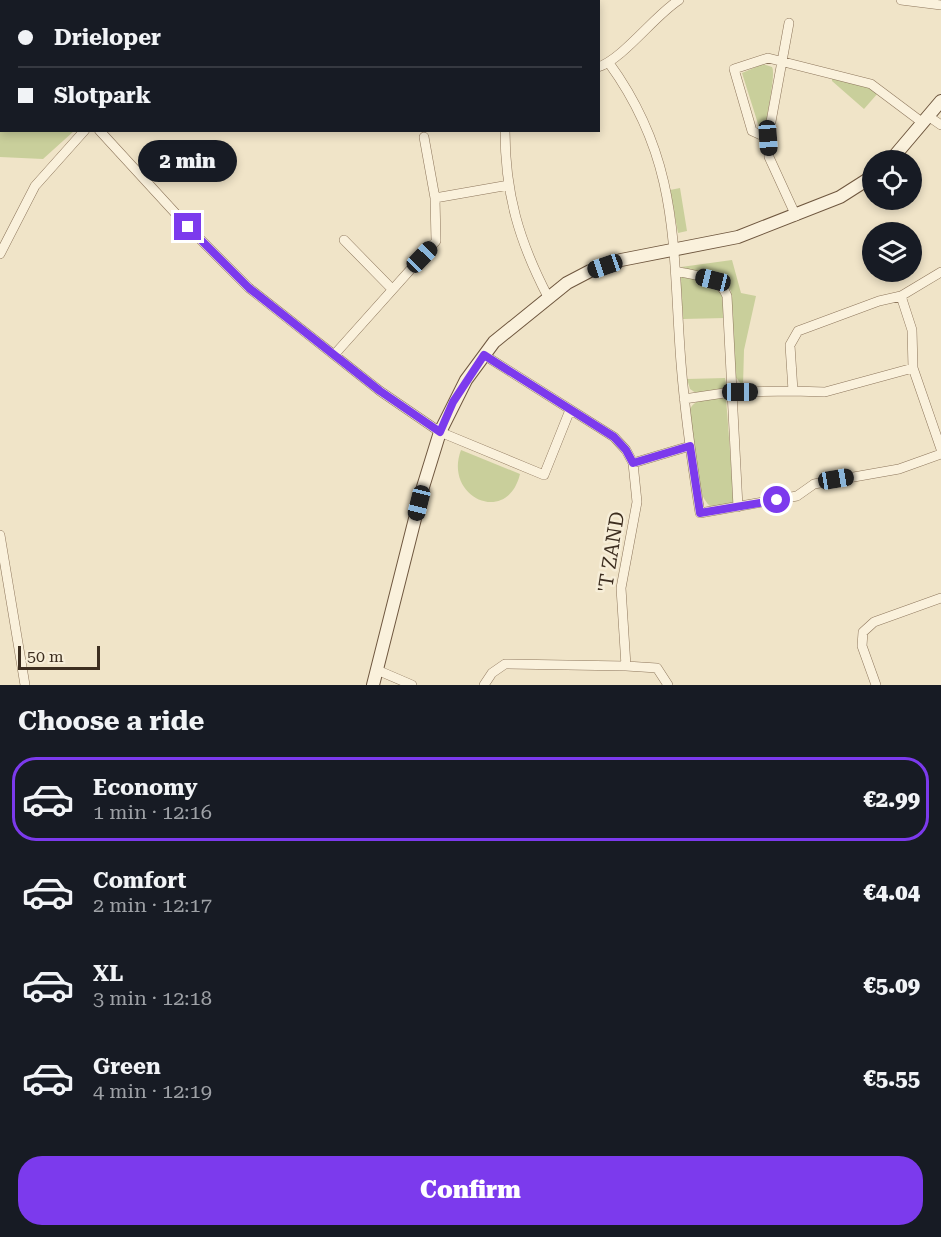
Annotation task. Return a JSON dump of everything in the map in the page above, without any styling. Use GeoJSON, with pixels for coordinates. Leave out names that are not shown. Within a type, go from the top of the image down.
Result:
{"type":"FeatureCollection","features":[{"type":"Feature","properties":{"kind":"street"},"geometry":{"type":"LineString","coordinates":[[600,66],[609,63],[679,0]]}},
{"type":"Feature","properties":{"kind":"street"},"geometry":{"type":"LineString","coordinates":[[901,0],[941,5]]}},
{"type":"Feature","properties":{"kind":"street"},"geometry":{"type":"LineString","coordinates":[[789,23],[768,138],[769,157],[796,216]]}},
{"type":"Feature","properties":{"kind":"street"},"geometry":{"type":"LineString","coordinates":[[768,138],[752,131],[734,69],[768,58],[871,84],[926,120],[941,124]]}},
{"type":"Feature","properties":{"kind":"street"},"geometry":{"type":"LineString","coordinates":[[609,63],[641,115],[657,153],[675,250],[684,399],[700,513],[797,496],[814,484],[899,470],[941,454]]}},
{"type":"Feature","properties":{"kind":"street"},"geometry":{"type":"LineString","coordinates":[[900,150],[941,101]]}},
{"type":"Feature","properties":{"kind":"street"},"geometry":{"type":"LineString","coordinates":[[0,254],[35,186],[83,132]]}},
{"type":"Feature","properties":{"kind":"street"},"geometry":{"type":"LineString","coordinates":[[101,132],[188,227],[249,288],[380,391],[440,432],[544,475],[570,410]]}},
{"type":"Feature","properties":{"kind":"street"},"geometry":{"type":"LineString","coordinates":[[505,132],[509,185],[524,248],[548,297]]}},
{"type":"Feature","properties":{"kind":"street"},"geometry":{"type":"LineString","coordinates":[[334,355],[436,241],[435,198],[424,137]]}},
{"type":"Feature","properties":{"kind":"street"},"geometry":{"type":"LineString","coordinates":[[373,685],[423,487],[440,432],[453,402],[484,355],[512,326],[567,283],[590,272],[621,260],[724,242],[796,216],[840,197],[862,183]]}},
{"type":"Feature","properties":{"kind":"street"},"geometry":{"type":"LineString","coordinates":[[435,198],[509,185]]}},
{"type":"Feature","properties":{"kind":"street"},"geometry":{"type":"LineString","coordinates":[[344,240],[392,289]]}},
{"type":"Feature","properties":{"kind":"street"},"geometry":{"type":"LineString","coordinates":[[676,271],[713,280],[725,290],[738,507]]}},
{"type":"Feature","properties":{"kind":"street"},"geometry":{"type":"LineString","coordinates":[[793,392],[790,345],[798,331],[879,301],[901,296],[941,272]]}},
{"type":"Feature","properties":{"kind":"street"},"geometry":{"type":"LineString","coordinates":[[901,296],[912,330],[913,368],[941,449]]}},
{"type":"Feature","properties":{"kind":"street"},"geometry":{"type":"LineString","coordinates":[[484,355],[614,437],[626,450],[633,463],[690,446]]}},
{"type":"Feature","properties":{"kind":"street"},"geometry":{"type":"LineString","coordinates":[[684,399],[731,392],[825,392],[913,368]]}},
{"type":"Feature","properties":{"kind":"street","name":"'T ZAND"},"geometry":{"type":"LineString","coordinates":[[626,666],[621,588],[637,502],[633,463]]}},
{"type":"Feature","properties":{"kind":"street"},"geometry":{"type":"LineString","coordinates":[[0,535],[25,685]]}},
{"type":"Feature","properties":{"kind":"street"},"geometry":{"type":"LineString","coordinates":[[876,685],[862,646],[863,632],[874,622],[941,598]]}},
{"type":"Feature","properties":{"kind":"street"},"geometry":{"type":"LineString","coordinates":[[484,685],[492,673],[504,664],[657,668],[668,685]]}},
{"type":"Feature","properties":{"kind":"street"},"geometry":{"type":"LineString","coordinates":[[377,670],[412,685]]}},
{"type":"Feature","properties":{"kind":"green space"},"geometry":{"type":"Polygon","coordinates":[[[763,64],[772,67],[773,77],[766,124],[759,127],[742,73],[763,64]]]}},
{"type":"Feature","properties":{"kind":"green space"},"geometry":{"type":"Polygon","coordinates":[[[832,78],[871,87],[878,93],[864,109],[832,81],[832,78]]]}},
{"type":"Feature","properties":{"kind":"green space"},"geometry":{"type":"Polygon","coordinates":[[[0,132],[73,132],[43,159],[0,157],[0,132]]]}},
{"type":"Feature","properties":{"kind":"green space"},"geometry":{"type":"Polygon","coordinates":[[[680,188],[687,231],[678,233],[670,190],[680,188]]]}},
{"type":"Feature","properties":{"kind":"green space"},"geometry":{"type":"Polygon","coordinates":[[[732,260],[741,293],[756,296],[744,350],[743,386],[732,373],[731,291],[723,280],[681,267],[732,260]]]}},
{"type":"Feature","properties":{"kind":"green space"},"geometry":{"type":"Polygon","coordinates":[[[680,275],[712,283],[723,292],[725,318],[683,319],[680,275]]]}},
{"type":"Feature","properties":{"kind":"green space"},"geometry":{"type":"Polygon","coordinates":[[[725,378],[727,389],[696,393],[690,389],[687,379],[725,378]]]}},
{"type":"Feature","properties":{"kind":"green space"},"geometry":{"type":"Polygon","coordinates":[[[726,398],[734,504],[711,507],[705,500],[696,477],[689,412],[691,407],[699,401],[726,398]]]}},
{"type":"Feature","properties":{"kind":"green space"},"geometry":{"type":"Polygon","coordinates":[[[461,450],[520,474],[513,490],[503,499],[491,502],[479,500],[468,492],[461,481],[458,467],[461,450]]]}},
{"type":"Feature","properties":{"kind":"route"},"geometry":{"type":"LineString","coordinates":[[188,227],[249,288],[380,391],[440,432],[453,402],[484,355],[614,437],[626,450],[633,463],[690,446],[700,513],[777,500]]}}]}
